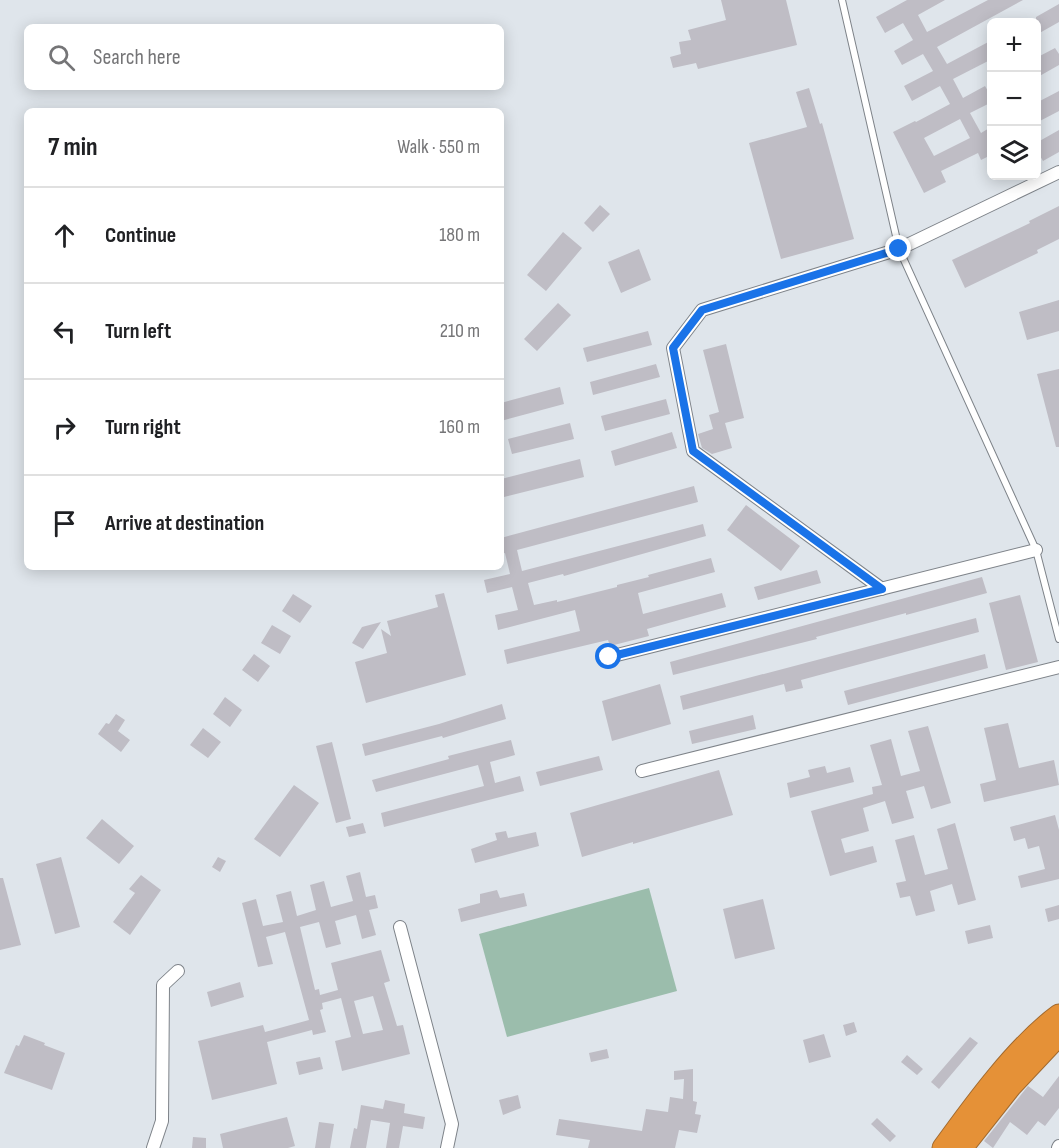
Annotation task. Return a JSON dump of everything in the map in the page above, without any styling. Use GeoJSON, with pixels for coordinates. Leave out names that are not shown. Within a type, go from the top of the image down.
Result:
{"type":"FeatureCollection","features":[{"type":"Feature","properties":{"kind":"highway"},"geometry":{"type":"LineString","coordinates":[[942,1148],[1040,1028],[1059,1015]]}},
{"type":"Feature","properties":{"kind":"highway"},"geometry":{"type":"LineString","coordinates":[[965,1147],[1011,1086],[1059,1035]]}},
{"type":"Feature","properties":{"kind":"street"},"geometry":{"type":"LineString","coordinates":[[882,589],[693,451],[673,348],[702,310],[899,249],[1059,172]]}},
{"type":"Feature","properties":{"kind":"street"},"geometry":{"type":"LineString","coordinates":[[609,657],[1036,550]]}},
{"type":"Feature","properties":{"kind":"street"},"geometry":{"type":"LineString","coordinates":[[642,771],[1059,667]]}},
{"type":"Feature","properties":{"kind":"street"},"geometry":{"type":"LineString","coordinates":[[400,927],[452,1124],[447,1148]]}},
{"type":"Feature","properties":{"kind":"street"},"geometry":{"type":"LineString","coordinates":[[153,1148],[162,1121],[163,985],[178,971]]}},
{"type":"Feature","properties":{"kind":"lane"},"geometry":{"type":"LineString","coordinates":[[842,0],[899,249],[1036,550],[1059,639]]}},
{"type":"Feature","properties":{"kind":"green space"},"geometry":{"type":"Polygon","coordinates":[[[649,888],[677,991],[507,1037],[479,934],[649,888]]]}},
{"type":"Feature","properties":{"kind":"building"},"geometry":{"type":"Polygon","coordinates":[[[721,0],[786,0],[797,45],[698,69],[696,63],[673,68],[670,57],[681,54],[679,42],[691,40],[688,30],[726,20],[721,0]]]}},
{"type":"Feature","properties":{"kind":"building"},"geometry":{"type":"Polygon","coordinates":[[[907,0],[945,0],[918,15],[927,32],[988,0],[1023,0],[937,47],[947,64],[987,43],[987,62],[953,79],[963,98],[985,86],[987,89],[987,104],[970,113],[981,133],[987,129],[987,157],[981,160],[978,153],[941,171],[946,182],[924,193],[893,132],[950,104],[940,86],[912,101],[904,86],[933,71],[923,54],[902,65],[894,51],[913,40],[903,23],[885,33],[876,17],[907,0]],[[960,119],[924,138],[934,156],[970,138],[960,119]]]}},
{"type":"Feature","properties":{"kind":"building"},"geometry":{"type":"Polygon","coordinates":[[[1059,4],[1059,22],[1041,32],[1041,18],[1036,17],[1059,4]]]}},
{"type":"Feature","properties":{"kind":"building"},"geometry":{"type":"Polygon","coordinates":[[[1055,48],[1059,54],[1059,65],[1041,75],[1041,55],[1055,48]]]}},
{"type":"Feature","properties":{"kind":"building"},"geometry":{"type":"Polygon","coordinates":[[[809,88],[820,124],[822,123],[854,239],[781,259],[749,143],[807,127],[796,92],[809,88]]]}},
{"type":"Feature","properties":{"kind":"building"},"geometry":{"type":"Polygon","coordinates":[[[1059,91],[1059,111],[1041,120],[1041,100],[1059,91]]]}},
{"type":"Feature","properties":{"kind":"building"},"geometry":{"type":"Polygon","coordinates":[[[1059,130],[1059,152],[1043,161],[1041,140],[1059,130]]]}},
{"type":"Feature","properties":{"kind":"building"},"geometry":{"type":"Polygon","coordinates":[[[600,205],[610,214],[593,232],[584,223],[600,205]]]}},
{"type":"Feature","properties":{"kind":"building"},"geometry":{"type":"Polygon","coordinates":[[[1059,206],[1059,239],[1037,250],[1038,253],[965,288],[952,260],[1030,223],[1029,221],[1059,206]]]}},
{"type":"Feature","properties":{"kind":"building"},"geometry":{"type":"Polygon","coordinates":[[[563,232],[582,248],[546,291],[527,275],[563,232]]]}},
{"type":"Feature","properties":{"kind":"building"},"geometry":{"type":"Polygon","coordinates":[[[639,249],[651,280],[621,293],[608,262],[639,249]]]}},
{"type":"Feature","properties":{"kind":"building"},"geometry":{"type":"Polygon","coordinates":[[[1059,300],[1059,331],[1027,340],[1019,312],[1059,300]]]}},
{"type":"Feature","properties":{"kind":"building"},"geometry":{"type":"Polygon","coordinates":[[[558,303],[571,315],[537,351],[524,339],[558,303]]]}},
{"type":"Feature","properties":{"kind":"building"},"geometry":{"type":"Polygon","coordinates":[[[648,331],[652,345],[587,362],[583,348],[648,331]]]}},
{"type":"Feature","properties":{"kind":"building"},"geometry":{"type":"Polygon","coordinates":[[[726,344],[744,418],[725,423],[732,448],[712,454],[702,448],[698,434],[713,429],[709,415],[719,412],[703,350],[726,344]]]}},
{"type":"Feature","properties":{"kind":"building"},"geometry":{"type":"Polygon","coordinates":[[[656,364],[660,377],[593,395],[590,382],[656,364]]]}},
{"type":"Feature","properties":{"kind":"building"},"geometry":{"type":"Polygon","coordinates":[[[1059,369],[1059,447],[1056,447],[1037,374],[1059,369]]]}},
{"type":"Feature","properties":{"kind":"building"},"geometry":{"type":"Polygon","coordinates":[[[560,387],[564,404],[504,420],[504,402],[560,387]]]}},
{"type":"Feature","properties":{"kind":"building"},"geometry":{"type":"Polygon","coordinates":[[[666,399],[670,414],[605,431],[601,416],[666,399]]]}},
{"type":"Feature","properties":{"kind":"building"},"geometry":{"type":"Polygon","coordinates":[[[570,423],[574,439],[512,454],[508,439],[570,423]]]}},
{"type":"Feature","properties":{"kind":"building"},"geometry":{"type":"Polygon","coordinates":[[[672,432],[677,448],[615,466],[611,451],[672,432]]]}},
{"type":"Feature","properties":{"kind":"building"},"geometry":{"type":"Polygon","coordinates":[[[580,459],[584,477],[504,497],[504,478],[580,459]]]}},
{"type":"Feature","properties":{"kind":"building"},"geometry":{"type":"Polygon","coordinates":[[[694,486],[698,502],[517,550],[522,571],[703,524],[706,536],[564,576],[563,574],[528,583],[534,605],[557,600],[557,602],[617,587],[617,585],[649,577],[648,575],[711,558],[715,572],[638,593],[643,614],[722,593],[726,607],[647,629],[649,636],[610,646],[608,640],[507,664],[504,650],[580,631],[575,610],[498,630],[495,615],[518,610],[512,587],[487,593],[484,580],[510,574],[504,553],[504,537],[694,486]]]}},
{"type":"Feature","properties":{"kind":"building"},"geometry":{"type":"Polygon","coordinates":[[[746,505],[800,546],[781,571],[727,530],[746,505]]]}},
{"type":"Feature","properties":{"kind":"building"},"geometry":{"type":"Polygon","coordinates":[[[817,570],[821,583],[758,600],[754,587],[817,570]]]}},
{"type":"Feature","properties":{"kind":"building"},"geometry":{"type":"Polygon","coordinates":[[[982,577],[987,593],[673,675],[670,662],[982,577]]]}},
{"type":"Feature","properties":{"kind":"building"},"geometry":{"type":"Polygon","coordinates":[[[444,593],[466,675],[366,703],[355,662],[387,653],[381,629],[391,636],[387,621],[438,607],[435,595],[444,593]]]}},
{"type":"Feature","properties":{"kind":"building"},"geometry":{"type":"Polygon","coordinates":[[[293,594],[312,606],[300,623],[282,611],[293,594]]]}},
{"type":"Feature","properties":{"kind":"building"},"geometry":{"type":"Polygon","coordinates":[[[1020,595],[1038,662],[1006,670],[989,603],[1020,595]]]}},
{"type":"Feature","properties":{"kind":"building"},"geometry":{"type":"Polygon","coordinates":[[[976,618],[979,632],[801,680],[803,688],[786,692],[784,684],[683,710],[680,696],[976,618]]]}},
{"type":"Feature","properties":{"kind":"building"},"geometry":{"type":"Polygon","coordinates":[[[381,622],[363,649],[352,643],[362,627],[381,622]]]}},
{"type":"Feature","properties":{"kind":"building"},"geometry":{"type":"Polygon","coordinates":[[[272,625],[291,636],[280,654],[261,643],[272,625]]]}},
{"type":"Feature","properties":{"kind":"building"},"geometry":{"type":"Polygon","coordinates":[[[254,654],[270,666],[258,682],[242,670],[254,654]]]}},
{"type":"Feature","properties":{"kind":"building"},"geometry":{"type":"Polygon","coordinates":[[[985,654],[988,668],[848,705],[844,691],[985,654]]]}},
{"type":"Feature","properties":{"kind":"building"},"geometry":{"type":"Polygon","coordinates":[[[660,684],[671,724],[612,741],[602,701],[660,684]]]}},
{"type":"Feature","properties":{"kind":"building"},"geometry":{"type":"Polygon","coordinates":[[[225,697],[242,710],[230,727],[213,714],[225,697]]]}},
{"type":"Feature","properties":{"kind":"building"},"geometry":{"type":"Polygon","coordinates":[[[502,704],[506,719],[443,738],[442,736],[365,756],[362,744],[439,724],[502,704]]]}},
{"type":"Feature","properties":{"kind":"building"},"geometry":{"type":"Polygon","coordinates":[[[116,714],[125,720],[118,731],[130,740],[121,752],[98,734],[116,714]]]}},
{"type":"Feature","properties":{"kind":"building"},"geometry":{"type":"Polygon","coordinates":[[[753,715],[756,729],[692,744],[689,731],[753,715]]]}},
{"type":"Feature","properties":{"kind":"building"},"geometry":{"type":"Polygon","coordinates":[[[1008,723],[1019,768],[1054,760],[1059,785],[984,802],[980,784],[996,780],[984,728],[1008,723]]]}},
{"type":"Feature","properties":{"kind":"building"},"geometry":{"type":"Polygon","coordinates":[[[928,726],[951,803],[931,809],[924,786],[906,791],[914,818],[892,824],[885,801],[863,808],[869,831],[841,839],[845,853],[873,846],[877,862],[830,876],[811,811],[873,794],[872,787],[882,785],[870,745],[891,739],[901,776],[920,771],[908,731],[928,726]]]}},
{"type":"Feature","properties":{"kind":"building"},"geometry":{"type":"Polygon","coordinates":[[[203,728],[221,742],[208,758],[190,745],[203,728]]]}},
{"type":"Feature","properties":{"kind":"building"},"geometry":{"type":"Polygon","coordinates":[[[511,740],[515,755],[490,762],[495,783],[520,776],[524,791],[384,827],[381,813],[484,786],[478,765],[376,792],[372,780],[449,759],[448,756],[511,740]]]}},
{"type":"Feature","properties":{"kind":"building"},"geometry":{"type":"Polygon","coordinates":[[[332,742],[351,819],[336,823],[316,746],[332,742]]]}},
{"type":"Feature","properties":{"kind":"building"},"geometry":{"type":"Polygon","coordinates":[[[599,756],[603,770],[540,786],[536,772],[599,756]]]}},
{"type":"Feature","properties":{"kind":"building"},"geometry":{"type":"Polygon","coordinates":[[[825,766],[827,773],[850,767],[854,782],[790,798],[787,783],[810,777],[808,770],[825,766]]]}},
{"type":"Feature","properties":{"kind":"building"},"geometry":{"type":"Polygon","coordinates":[[[719,770],[733,815],[582,857],[570,813],[719,770]]]}},
{"type":"Feature","properties":{"kind":"building"},"geometry":{"type":"Polygon","coordinates":[[[294,785],[319,803],[280,857],[254,839],[294,785]]]}},
{"type":"Feature","properties":{"kind":"building"},"geometry":{"type":"Polygon","coordinates":[[[1055,815],[1059,830],[1059,879],[1021,888],[1018,876],[1045,869],[1039,846],[1028,849],[1025,838],[1014,841],[1010,827],[1055,815]]]}},
{"type":"Feature","properties":{"kind":"building"},"geometry":{"type":"Polygon","coordinates":[[[102,819],[134,846],[119,864],[86,838],[102,819]]]}},
{"type":"Feature","properties":{"kind":"building"},"geometry":{"type":"Polygon","coordinates":[[[363,823],[366,833],[349,837],[346,827],[363,823]]]}},
{"type":"Feature","properties":{"kind":"building"},"geometry":{"type":"Polygon","coordinates":[[[955,823],[976,900],[958,905],[952,884],[930,891],[935,911],[916,916],[910,896],[900,898],[896,883],[906,881],[895,840],[914,835],[925,875],[948,869],[937,829],[955,823]]]}},
{"type":"Feature","properties":{"kind":"building"},"geometry":{"type":"Polygon","coordinates":[[[506,831],[508,838],[536,832],[539,846],[475,863],[471,849],[497,840],[495,833],[506,831]]]}},
{"type":"Feature","properties":{"kind":"building"},"geometry":{"type":"Polygon","coordinates":[[[61,857],[80,927],[55,934],[36,864],[61,857]]]}},
{"type":"Feature","properties":{"kind":"building"},"geometry":{"type":"Polygon","coordinates":[[[218,857],[226,861],[220,872],[212,867],[218,857]]]}},
{"type":"Feature","properties":{"kind":"building"},"geometry":{"type":"Polygon","coordinates":[[[360,872],[366,897],[375,895],[378,908],[369,910],[376,935],[362,939],[356,915],[335,921],[341,944],[326,948],[319,922],[300,927],[315,990],[319,989],[320,995],[338,990],[331,963],[381,950],[390,981],[384,983],[397,1026],[403,1025],[410,1054],[342,1071],[335,1041],[351,1037],[341,998],[322,1003],[323,1009],[320,1010],[326,1032],[313,1035],[312,1030],[267,1042],[277,1084],[212,1100],[198,1041],[263,1025],[265,1032],[309,1020],[285,932],[266,937],[273,964],[258,967],[242,903],[256,899],[263,926],[283,922],[276,895],[291,891],[297,916],[316,910],[310,885],[324,881],[331,907],[353,901],[346,876],[360,872]],[[373,996],[354,1001],[363,1034],[383,1030],[373,996]]]}},
{"type":"Feature","properties":{"kind":"building"},"geometry":{"type":"Polygon","coordinates":[[[141,875],[161,890],[130,935],[113,922],[135,893],[129,889],[141,875]]]}},
{"type":"Feature","properties":{"kind":"building"},"geometry":{"type":"Polygon","coordinates":[[[0,878],[3,878],[21,945],[0,950],[0,878]]]}},
{"type":"Feature","properties":{"kind":"building"},"geometry":{"type":"Polygon","coordinates":[[[497,890],[500,898],[524,893],[527,906],[461,922],[458,909],[480,903],[480,894],[497,890]]]}},
{"type":"Feature","properties":{"kind":"building"},"geometry":{"type":"Polygon","coordinates":[[[763,899],[775,949],[735,959],[723,909],[763,899]]]}},
{"type":"Feature","properties":{"kind":"building"},"geometry":{"type":"Polygon","coordinates":[[[1059,905],[1059,919],[1048,922],[1045,909],[1059,905]]]}},
{"type":"Feature","properties":{"kind":"building"},"geometry":{"type":"Polygon","coordinates":[[[990,925],[993,938],[968,944],[965,931],[990,925]]]}},
{"type":"Feature","properties":{"kind":"building"},"geometry":{"type":"Polygon","coordinates":[[[240,982],[244,997],[211,1007],[207,992],[240,982]]]}},
{"type":"Feature","properties":{"kind":"building"},"geometry":{"type":"Polygon","coordinates":[[[854,1022],[857,1032],[846,1036],[843,1025],[854,1022]]]}},
{"type":"Feature","properties":{"kind":"building"},"geometry":{"type":"Polygon","coordinates":[[[824,1034],[831,1057],[809,1063],[803,1040],[824,1034]]]}},
{"type":"Feature","properties":{"kind":"building"},"geometry":{"type":"Polygon","coordinates":[[[24,1035],[65,1053],[52,1090],[4,1073],[16,1045],[19,1046],[24,1035]]]}},
{"type":"Feature","properties":{"kind":"building"},"geometry":{"type":"Polygon","coordinates":[[[970,1037],[978,1043],[939,1089],[931,1082],[970,1037]]]}},
{"type":"Feature","properties":{"kind":"building"},"geometry":{"type":"Polygon","coordinates":[[[607,1049],[609,1058],[591,1062],[589,1053],[607,1049]]]}},
{"type":"Feature","properties":{"kind":"building"},"geometry":{"type":"Polygon","coordinates":[[[907,1055],[923,1069],[917,1075],[901,1062],[907,1055]]]}},
{"type":"Feature","properties":{"kind":"building"},"geometry":{"type":"Polygon","coordinates":[[[320,1057],[323,1069],[299,1075],[296,1062],[320,1057]]]}},
{"type":"Feature","properties":{"kind":"building"},"geometry":{"type":"Polygon","coordinates":[[[693,1069],[693,1101],[697,1102],[695,1114],[701,1115],[697,1133],[679,1130],[675,1148],[588,1148],[590,1140],[556,1135],[559,1119],[642,1131],[646,1109],[668,1112],[670,1097],[683,1099],[684,1079],[674,1080],[674,1071],[693,1069]]]}},
{"type":"Feature","properties":{"kind":"building"},"geometry":{"type":"Polygon","coordinates":[[[1059,1076],[1059,1108],[1045,1126],[1038,1121],[1027,1135],[1010,1122],[993,1148],[984,1141],[1028,1086],[1043,1097],[1059,1076]]]}},
{"type":"Feature","properties":{"kind":"building"},"geometry":{"type":"Polygon","coordinates":[[[518,1095],[521,1108],[503,1115],[499,1100],[518,1095]]]}},
{"type":"Feature","properties":{"kind":"building"},"geometry":{"type":"Polygon","coordinates":[[[385,1100],[405,1104],[404,1113],[425,1117],[423,1129],[403,1126],[399,1148],[386,1148],[390,1123],[371,1120],[366,1148],[350,1148],[354,1128],[357,1129],[361,1105],[383,1109],[385,1100]]]}},
{"type":"Feature","properties":{"kind":"building"},"geometry":{"type":"Polygon","coordinates":[[[287,1117],[295,1146],[288,1148],[223,1148],[220,1134],[287,1117]]]}},
{"type":"Feature","properties":{"kind":"building"},"geometry":{"type":"Polygon","coordinates":[[[877,1118],[896,1136],[890,1142],[871,1124],[877,1118]]]}},
{"type":"Feature","properties":{"kind":"building"},"geometry":{"type":"Polygon","coordinates":[[[319,1122],[334,1124],[330,1148],[315,1148],[319,1122]]]}},
{"type":"Feature","properties":{"kind":"building"},"geometry":{"type":"Polygon","coordinates":[[[193,1137],[206,1138],[206,1148],[192,1148],[193,1137]]]}},
{"type":"Feature","properties":{"kind":"route"},"geometry":{"type":"LineString","coordinates":[[609,657],[882,589],[693,451],[673,348],[702,310],[899,249]]}}]}
